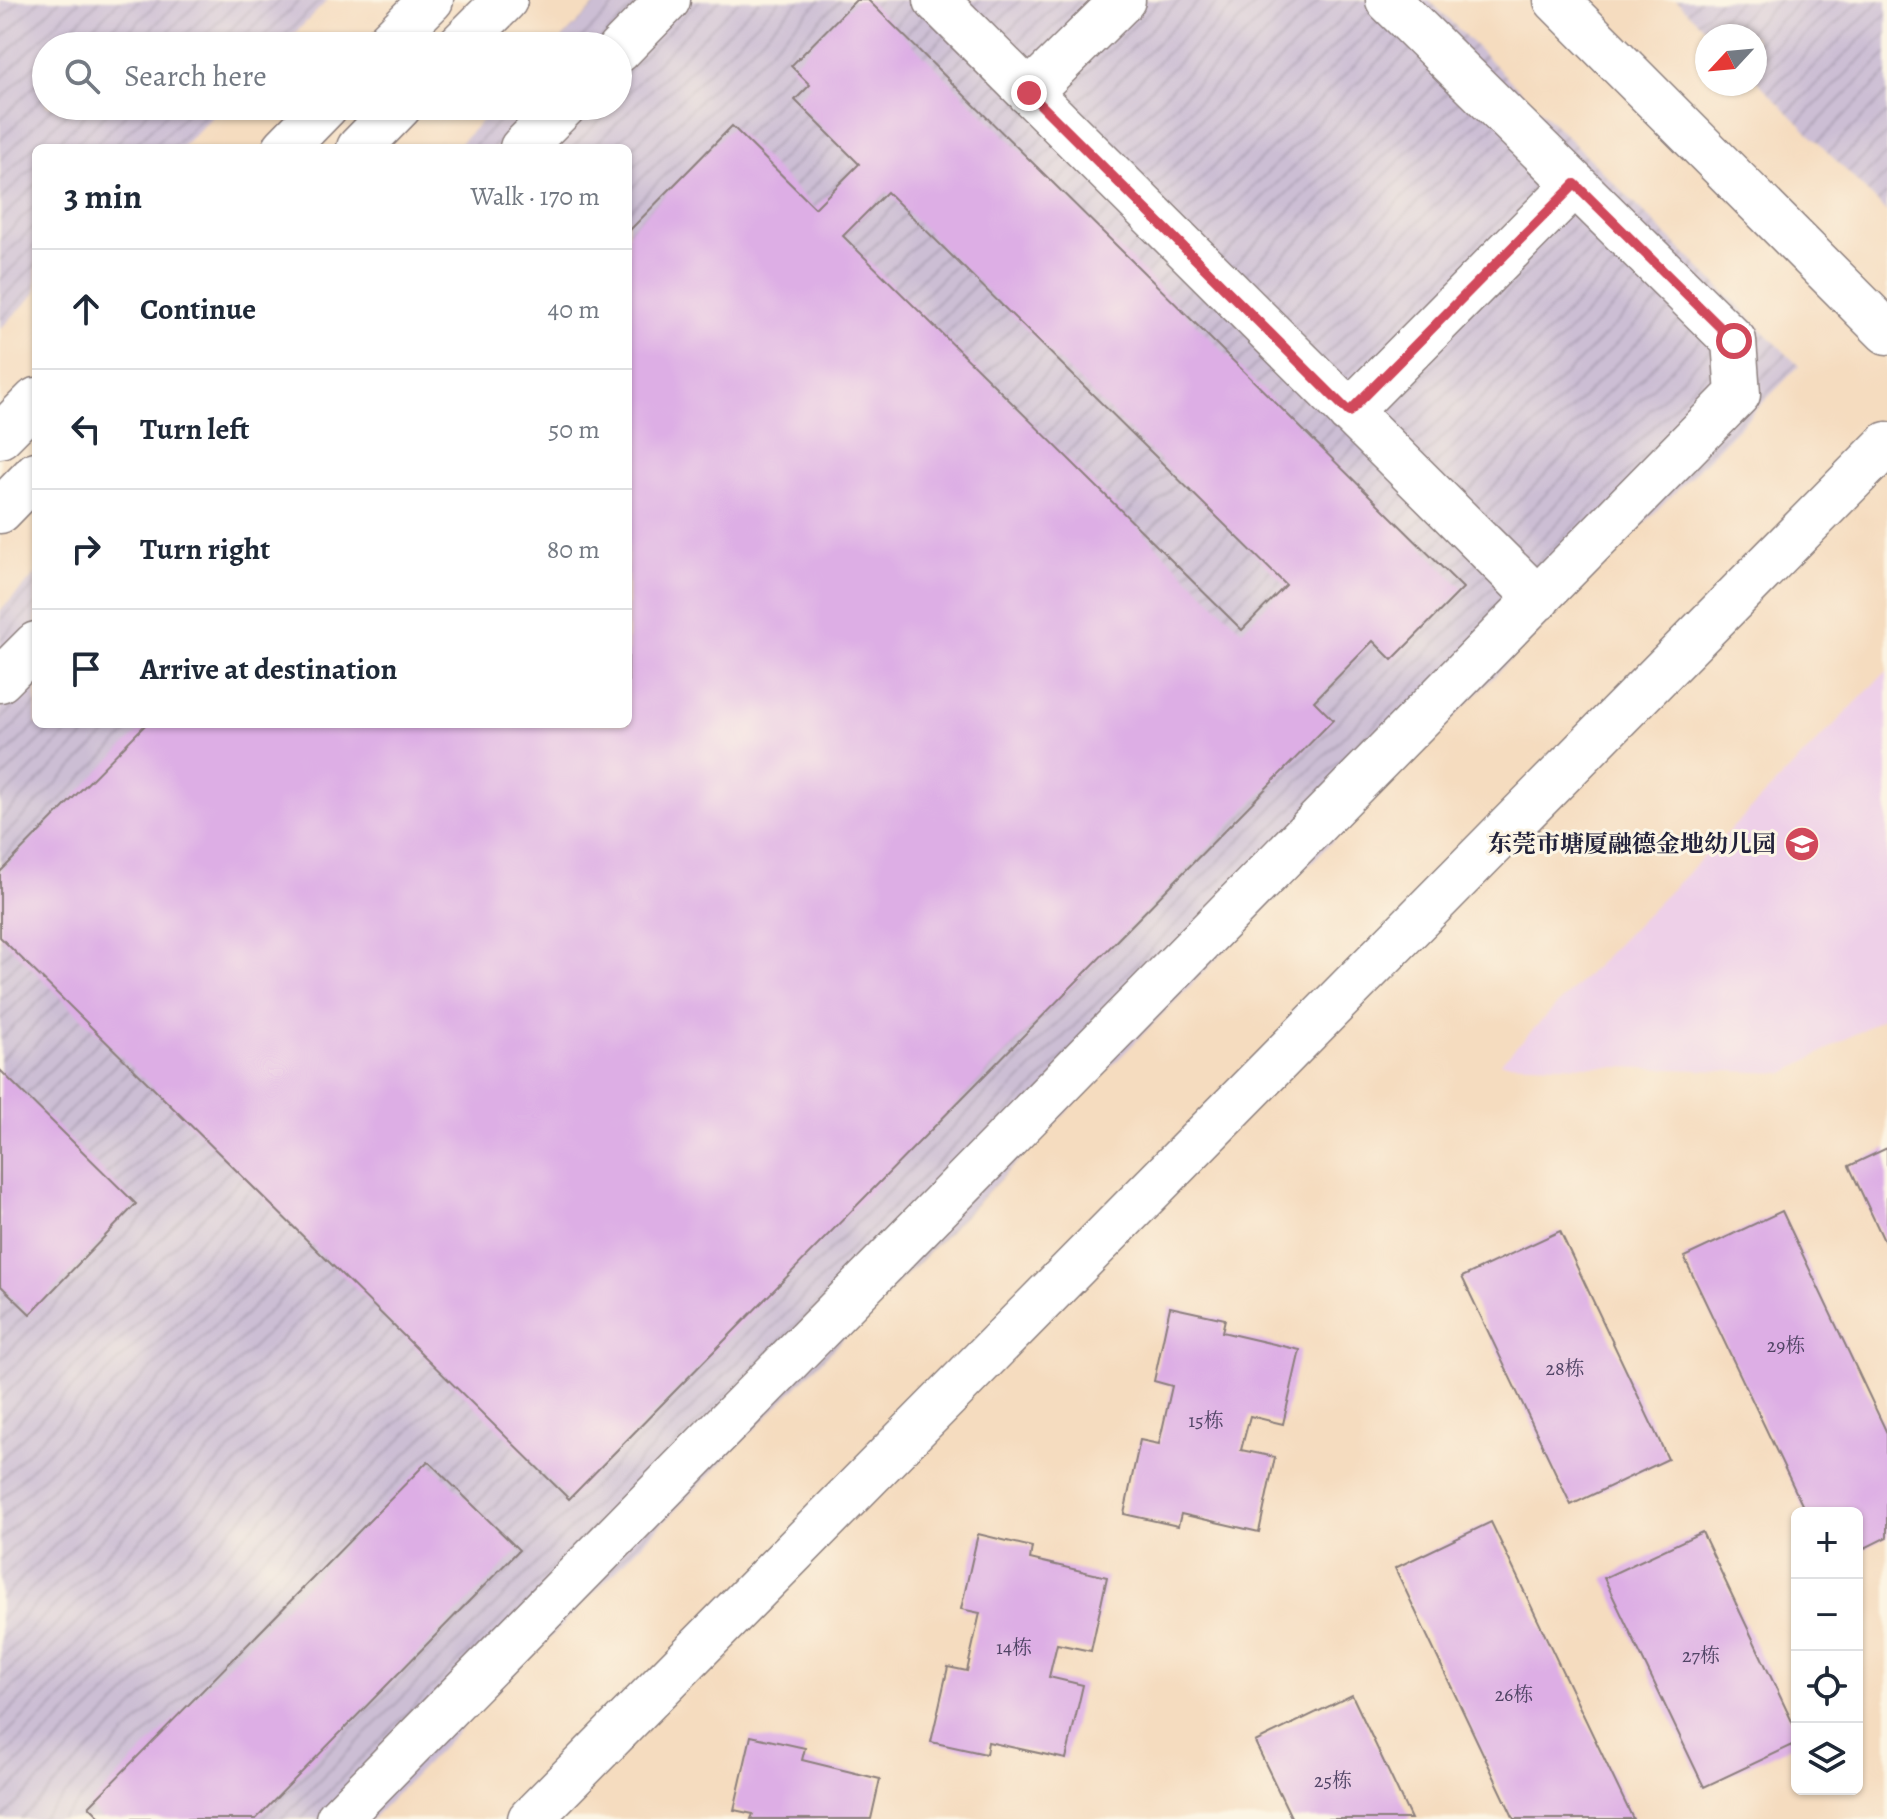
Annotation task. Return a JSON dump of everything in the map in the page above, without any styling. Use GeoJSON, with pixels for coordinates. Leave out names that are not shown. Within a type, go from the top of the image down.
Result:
{"type":"FeatureCollection","features":[{"type":"Feature","properties":{"kind":"street"},"geometry":{"type":"LineString","coordinates":[[399,32],[431,0]]}},
{"type":"Feature","properties":{"kind":"street"},"geometry":{"type":"LineString","coordinates":[[473,32],[505,0]]}},
{"type":"Feature","properties":{"kind":"street"},"geometry":{"type":"LineString","coordinates":[[632,37],[668,0]]}},
{"type":"Feature","properties":{"kind":"street"},"geometry":{"type":"LineString","coordinates":[[936,0],[1538,599]]}},
{"type":"Feature","properties":{"kind":"street"},"geometry":{"type":"LineString","coordinates":[[1029,93],[1123,0]]}},
{"type":"Feature","properties":{"kind":"street"},"geometry":{"type":"LineString","coordinates":[[1556,0],[1887,332]]}},
{"type":"Feature","properties":{"kind":"street"},"geometry":{"type":"LineString","coordinates":[[338,1819],[1738,394],[1734,341],[1575,184],[1411,8]]}},
{"type":"Feature","properties":{"kind":"street"},"geometry":{"type":"LineString","coordinates":[[289,144],[312,120]]}},
{"type":"Feature","properties":{"kind":"street"},"geometry":{"type":"LineString","coordinates":[[363,144],[386,120]]}},
{"type":"Feature","properties":{"kind":"street"},"geometry":{"type":"LineString","coordinates":[[526,144],[550,120]]}},
{"type":"Feature","properties":{"kind":"street"},"geometry":{"type":"LineString","coordinates":[[1349,412],[1575,184]]}},
{"type":"Feature","properties":{"kind":"street"},"geometry":{"type":"LineString","coordinates":[[0,436],[32,404]]}},
{"type":"Feature","properties":{"kind":"street"},"geometry":{"type":"LineString","coordinates":[[530,1819],[1887,444]]}},
{"type":"Feature","properties":{"kind":"street"},"geometry":{"type":"LineString","coordinates":[[0,511],[32,478]]}},
{"type":"Feature","properties":{"kind":"street"},"geometry":{"type":"LineString","coordinates":[[0,680],[32,648]]}},
{"type":"Feature","properties":{"kind":"shaded area"},"geometry":{"type":"Polygon","coordinates":[[[0,0],[328,0],[296,32],[32,32],[32,120],[209,120],[185,144],[32,144],[32,297],[0,329],[0,0]]]}},
{"type":"Feature","properties":{"kind":"shaded area"},"geometry":{"type":"Polygon","coordinates":[[[600,0],[1429,0],[1799,366],[372,1819],[0,1819],[0,611],[32,578],[32,728],[632,728],[632,144],[459,144],[482,120],[632,120],[632,32],[569,32],[600,0]]]}},
{"type":"Feature","properties":{"kind":"shaded area"},"geometry":{"type":"Polygon","coordinates":[[[1676,0],[1887,0],[1887,212],[1767,91],[1767,24],[1700,24],[1676,0]]]}},
{"type":"Feature","properties":{"kind":"shaded area","name":"东莞市塘厦融德金地幼儿园"},"geometry":{"type":"Polygon","coordinates":[[[1887,671],[1887,1016],[1785,1073],[1500,1063],[1887,671]]]}},
{"type":"Feature","properties":{"kind":"building"},"geometry":{"type":"Polygon","coordinates":[[[856,0],[868,0],[1463,588],[1392,660],[1373,641],[1314,701],[1333,720],[569,1499],[0,937],[0,872],[142,728],[632,728],[632,228],[732,126],[815,208],[859,164],[795,100],[810,85],[791,66],[856,0]],[[887,192],[843,236],[1242,630],[1286,585],[887,192]]]}},
{"type":"Feature","properties":{"kind":"building"},"geometry":{"type":"Polygon","coordinates":[[[0,1070],[136,1204],[30,1314],[0,1285],[0,1070]]]}},
{"type":"Feature","properties":{"kind":"building"},"geometry":{"type":"Polygon","coordinates":[[[1887,1148],[1887,1247],[1849,1166],[1887,1148]]]}},
{"type":"Feature","properties":{"kind":"building"},"geometry":{"type":"Polygon","coordinates":[[[1782,1211],[1887,1433],[1887,1537],[1863,1549],[1863,1507],[1803,1507],[1684,1257],[1782,1211]]]}},
{"type":"Feature","properties":{"kind":"building"},"geometry":{"type":"Polygon","coordinates":[[[1560,1231],[1668,1459],[1571,1505],[1462,1277],[1560,1231]]]}},
{"type":"Feature","properties":{"kind":"building"},"geometry":{"type":"Polygon","coordinates":[[[1170,1307],[1225,1319],[1222,1332],[1300,1350],[1283,1424],[1250,1416],[1241,1450],[1275,1457],[1259,1532],[1181,1514],[1178,1526],[1124,1514],[1140,1440],[1159,1444],[1172,1386],[1154,1381],[1170,1307]]]}},
{"type":"Feature","properties":{"kind":"building"},"geometry":{"type":"Polygon","coordinates":[[[428,1461],[519,1550],[256,1819],[102,1819],[89,1806],[428,1461]]]}},
{"type":"Feature","properties":{"kind":"building"},"geometry":{"type":"Polygon","coordinates":[[[1491,1522],[1633,1819],[1514,1819],[1395,1568],[1491,1522]]]}},
{"type":"Feature","properties":{"kind":"building"},"geometry":{"type":"Polygon","coordinates":[[[1702,1532],[1791,1719],[1791,1746],[1704,1787],[1604,1578],[1702,1532]]]}},
{"type":"Feature","properties":{"kind":"building"},"geometry":{"type":"Polygon","coordinates":[[[978,1534],[1032,1547],[1030,1559],[1107,1577],[1091,1651],[1057,1644],[1049,1677],[1083,1685],[1066,1759],[988,1742],[986,1754],[931,1742],[948,1667],[967,1671],[980,1613],[961,1609],[978,1534]]]}},
{"type":"Feature","properties":{"kind":"building"},"geometry":{"type":"Polygon","coordinates":[[[1352,1695],[1411,1819],[1292,1819],[1255,1742],[1352,1695]]]}},
{"type":"Feature","properties":{"kind":"building"},"geometry":{"type":"Polygon","coordinates":[[[751,1736],[805,1748],[802,1760],[880,1779],[871,1819],[751,1819],[753,1814],[734,1810],[751,1736]]]}},
{"type":"Feature","properties":{"kind":"place","name":"东莞市塘厦融德金地幼儿园"},"geometry":{"type":"Point","coordinates":[1802,844]}},
{"type":"Feature","properties":{"kind":"route"},"geometry":{"type":"LineString","coordinates":[[1029,93],[1349,412],[1575,184],[1734,341]]}}]}
